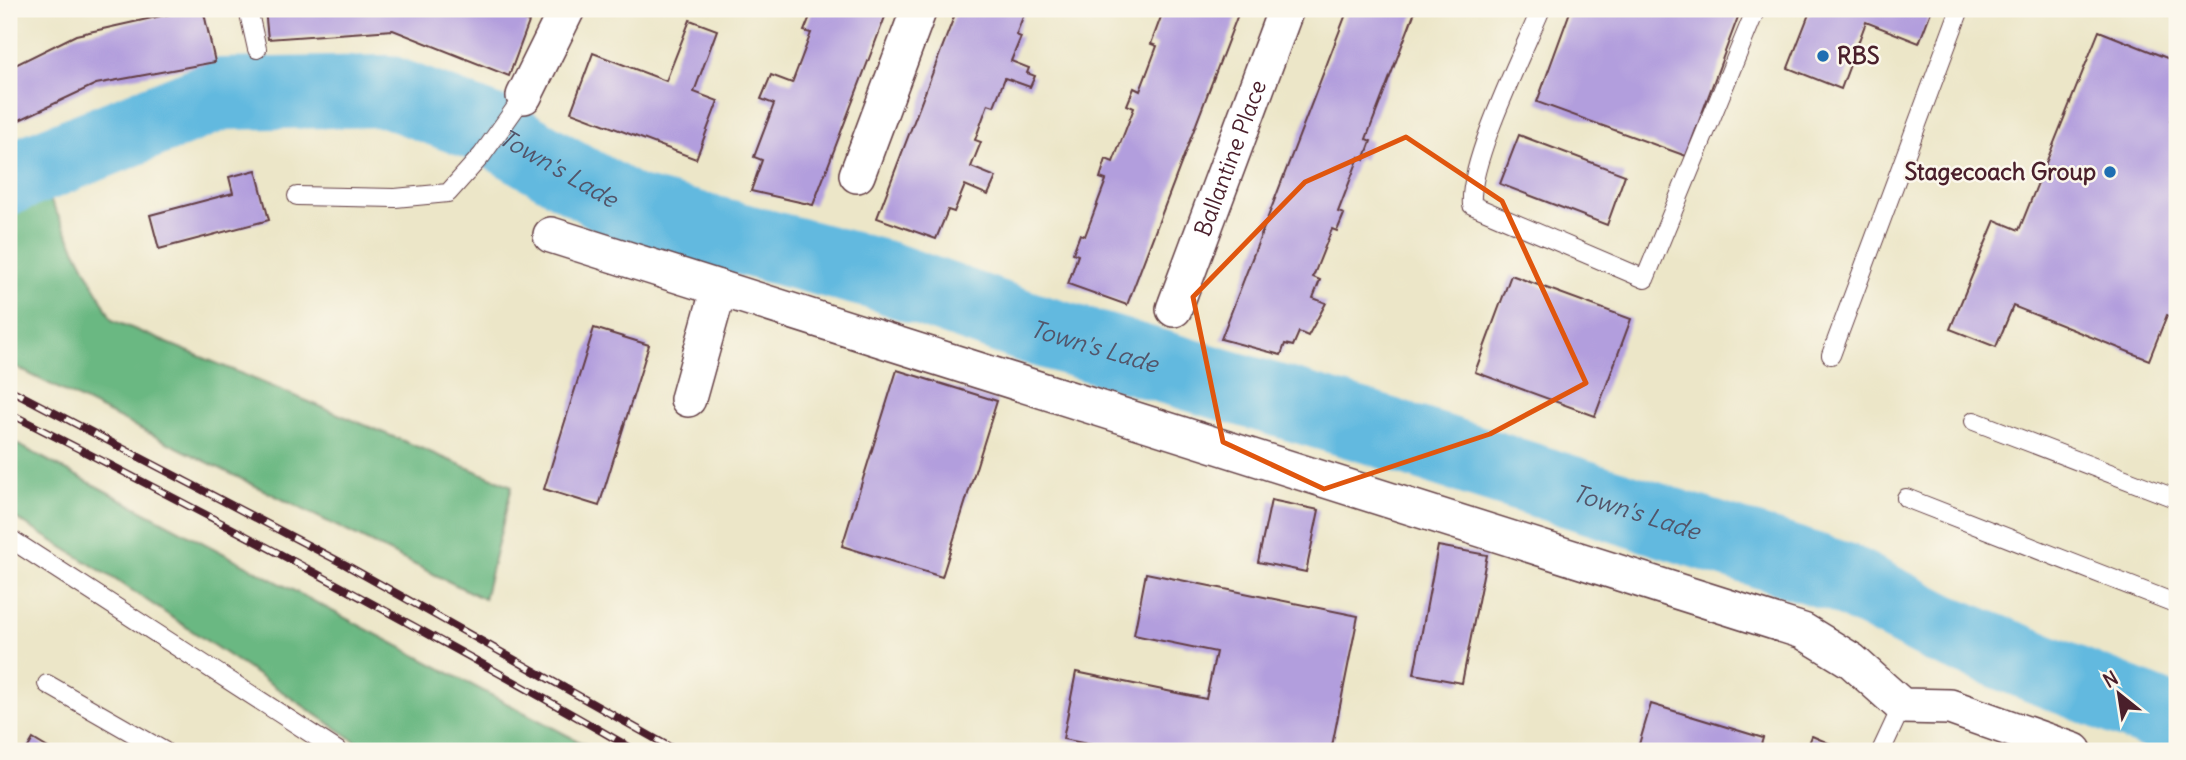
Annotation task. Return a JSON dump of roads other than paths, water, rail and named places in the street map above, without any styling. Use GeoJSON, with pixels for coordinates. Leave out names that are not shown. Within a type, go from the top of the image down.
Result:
{"type":"FeatureCollection","features":[{"type":"Feature","properties":{"kind":"street"},"geometry":{"type":"LineString","coordinates":[[515,107],[566,9]]}},
{"type":"Feature","properties":{"kind":"street"},"geometry":{"type":"LineString","coordinates":[[858,175],[919,9]]}},
{"type":"Feature","properties":{"kind":"street","name":"Ballantine Place"},"geometry":{"type":"LineString","coordinates":[[1174,309],[1286,9]]}},
{"type":"Feature","properties":{"kind":"street"},"geometry":{"type":"LineString","coordinates":[[551,235],[1803,631],[1852,661],[1902,706],[1950,707],[2074,751]]}},
{"type":"Feature","properties":{"kind":"street"},"geometry":{"type":"LineString","coordinates":[[688,399],[719,288]]}},
{"type":"Feature","properties":{"kind":"lane"},"geometry":{"type":"LineString","coordinates":[[248,9],[257,49]]}},
{"type":"Feature","properties":{"kind":"lane"},"geometry":{"type":"LineString","coordinates":[[1541,9],[1486,144],[1471,189],[1472,205],[1645,279],[1756,9]]}},
{"type":"Feature","properties":{"kind":"lane"},"geometry":{"type":"LineString","coordinates":[[1830,355],[1960,9]]}},
{"type":"Feature","properties":{"kind":"lane"},"geometry":{"type":"LineString","coordinates":[[297,196],[395,198],[448,192],[482,155],[515,107]]}},
{"type":"Feature","properties":{"kind":"lane"},"geometry":{"type":"LineString","coordinates":[[1974,421],[2177,499]]}},
{"type":"Feature","properties":{"kind":"lane"},"geometry":{"type":"LineString","coordinates":[[1906,498],[2177,604]]}},
{"type":"Feature","properties":{"kind":"lane"},"geometry":{"type":"LineString","coordinates":[[9,538],[338,751]]}},
{"type":"Feature","properties":{"kind":"lane"},"geometry":{"type":"LineString","coordinates":[[47,684],[164,751]]}},
{"type":"Feature","properties":{"kind":"lane"},"geometry":{"type":"LineString","coordinates":[[1881,751],[1902,706]]}},
{"type":"Feature","properties":{"kind":"waterway","name":"Town's Lade"},"geometry":{"type":"LineString","coordinates":[[9,179],[221,94],[387,91],[493,131],[630,210],[883,276],[1030,328],[1364,426],[1842,578],[1941,629],[2177,723]]}},
{"type":"Feature","properties":{"kind":"railway"},"geometry":{"type":"LineString","coordinates":[[9,389],[346,565],[677,751]]}},
{"type":"Feature","properties":{"kind":"railway"},"geometry":{"type":"LineString","coordinates":[[9,413],[325,578],[636,751]]}},
{"type":"Feature","properties":{"kind":"place","name":"RBS"},"geometry":{"type":"Point","coordinates":[1823,56]}},
{"type":"Feature","properties":{"kind":"place","name":"Stagecoach Group"},"geometry":{"type":"Point","coordinates":[2110,172]}}]}
